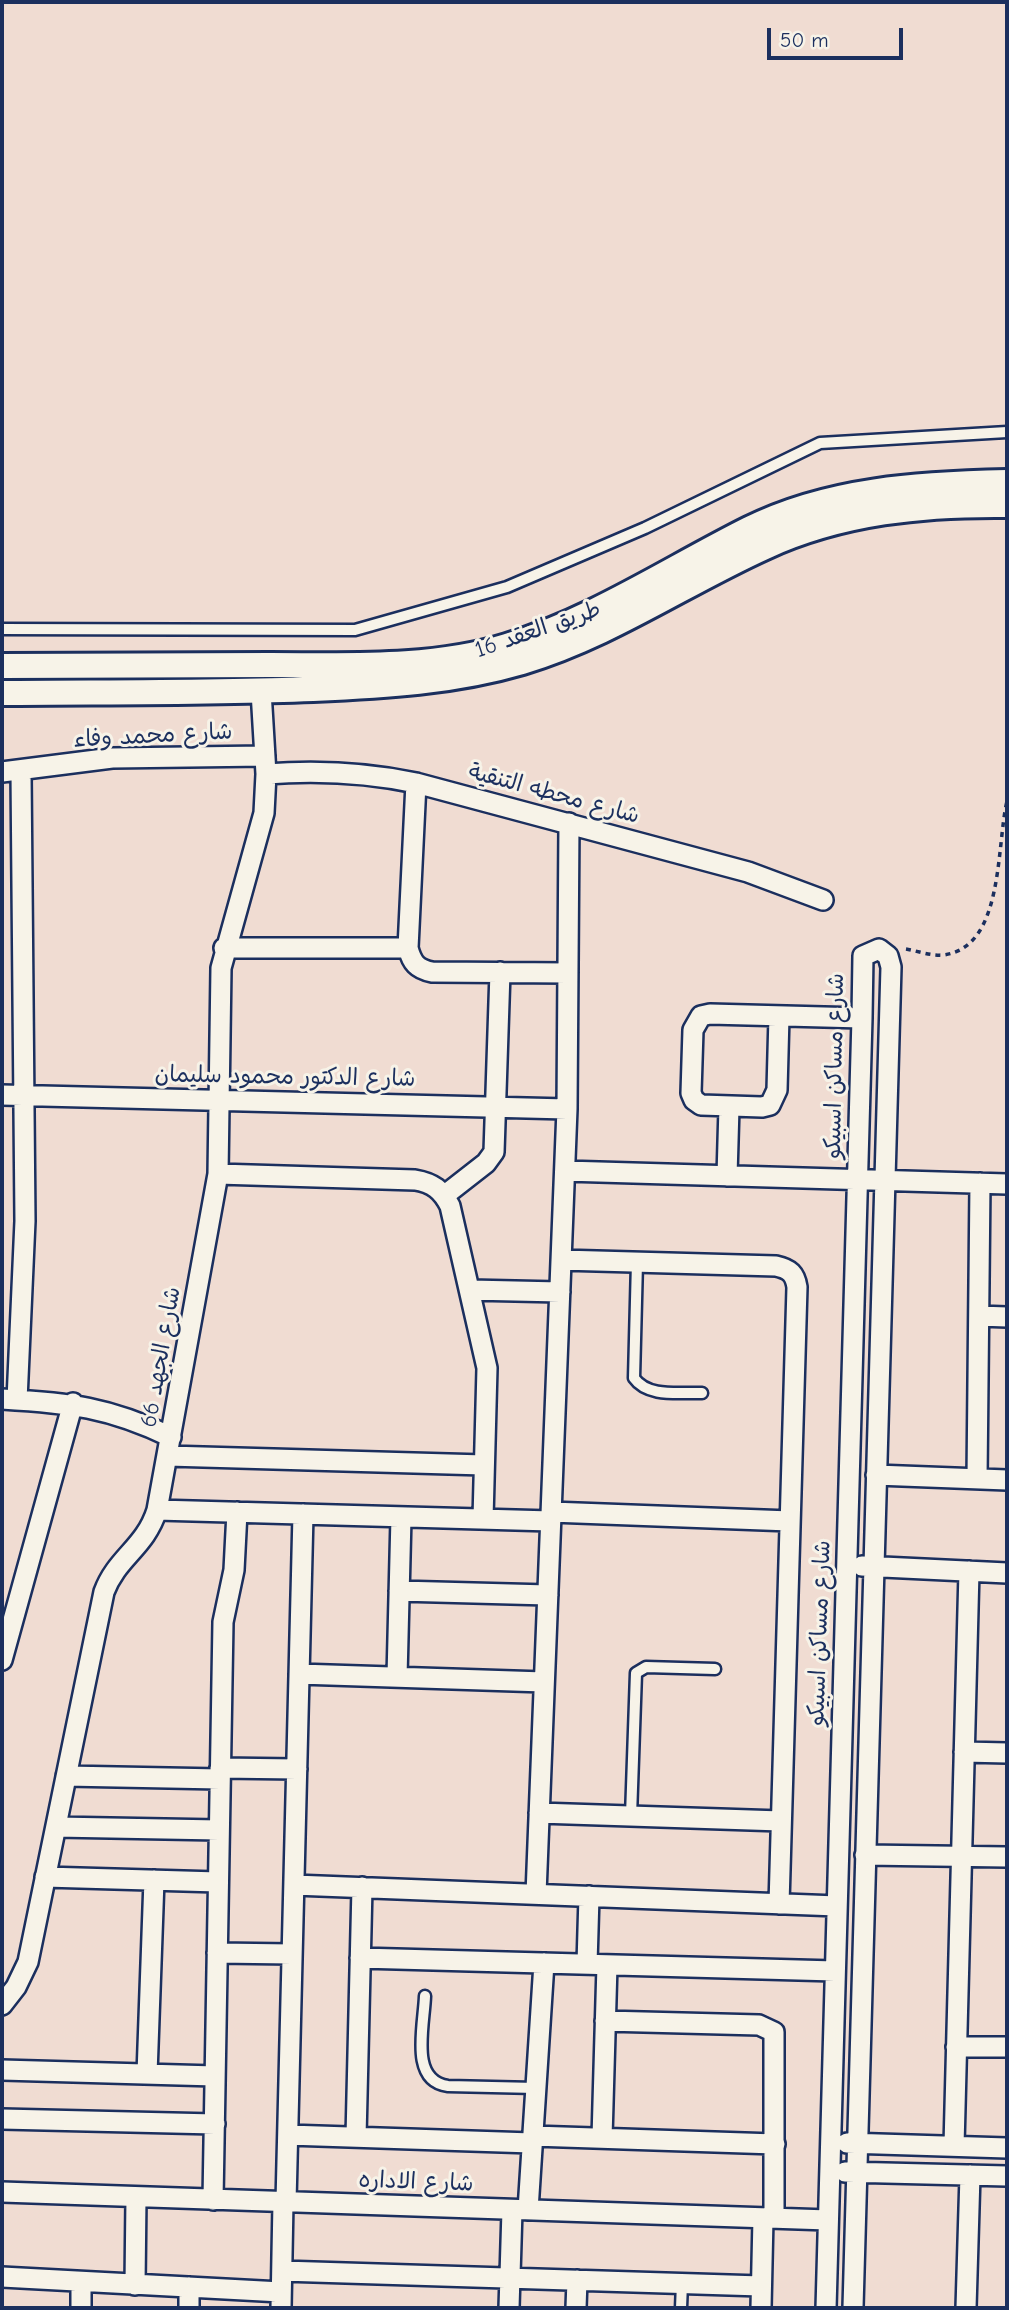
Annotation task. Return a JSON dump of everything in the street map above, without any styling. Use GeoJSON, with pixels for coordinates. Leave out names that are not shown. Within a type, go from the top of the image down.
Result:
{"type":"FeatureCollection","features":[{"type":"Feature","properties":{"kind":"street","name":"طريق العقد 16"},"geometry":{"type":"LineString","coordinates":[[2,666],[388,663],[479,653],[529,638],[620,600],[750,528],[791,512],[846,496],[887,489],[933,484],[1007,482]]}},
{"type":"Feature","properties":{"kind":"street","name":"طريق العقد 16"},"geometry":{"type":"LineString","coordinates":[[2,692],[261,691],[443,680],[519,663],[599,634],[766,546],[806,531],[898,509],[957,504],[1007,505]]}},
{"type":"Feature","properties":{"kind":"street","name":"شارع الجهد 66"},"geometry":{"type":"LineString","coordinates":[[2,2006],[16,1987],[28,1962],[104,1592],[117,1567],[141,1544],[152,1528],[158,1510],[218,1174],[219,988],[224,948],[260,831],[265,765],[261,691]]}},
{"type":"Feature","properties":{"kind":"street","name":"شارع محمد وفاء"},"geometry":{"type":"LineString","coordinates":[[11,772],[111,758],[265,765]]}},
{"type":"Feature","properties":{"kind":"street","name":"شارع محطه التنقية"},"geometry":{"type":"LineString","coordinates":[[265,765],[354,772],[415,783],[748,872],[822,900]]}},
{"type":"Feature","properties":{"kind":"street"},"geometry":{"type":"LineString","coordinates":[[11,772],[24,1096],[25,1221],[9,1400],[74,1403],[118,1414],[169,1447],[484,1465]]}},
{"type":"Feature","properties":{"kind":"street"},"geometry":{"type":"LineString","coordinates":[[415,783],[408,948],[411,960],[420,969],[568,973]]}},
{"type":"Feature","properties":{"kind":"street"},"geometry":{"type":"LineString","coordinates":[[536,1894],[567,1109],[569,824]]}},
{"type":"Feature","properties":{"kind":"street"},"geometry":{"type":"LineString","coordinates":[[224,948],[408,948]]}},
{"type":"Feature","properties":{"kind":"street"},"geometry":{"type":"LineString","coordinates":[[853,2308],[891,961],[879,949]]}},
{"type":"Feature","properties":{"kind":"street","name":"شارع مساكن اسبيكو"},"geometry":{"type":"LineString","coordinates":[[826,2308],[858,1180],[861,961],[867,952],[879,949]]}},
{"type":"Feature","properties":{"kind":"street"},"geometry":{"type":"LineString","coordinates":[[445,1195],[491,1158],[496,1107],[500,972]]}},
{"type":"Feature","properties":{"kind":"street"},"geometry":{"type":"LineString","coordinates":[[779,1016],[776,1099],[762,1107],[701,1105],[691,1093],[695,1022],[709,1014],[862,1018]]}},
{"type":"Feature","properties":{"kind":"street","name":"شارع الدكتور محمود سليمان"},"geometry":{"type":"LineString","coordinates":[[2,1095],[567,1109]]}},
{"type":"Feature","properties":{"kind":"street"},"geometry":{"type":"LineString","coordinates":[[727,1176],[729,1107]]}},
{"type":"Feature","properties":{"kind":"street"},"geometry":{"type":"LineString","coordinates":[[565,1171],[1007,1184]]}},
{"type":"Feature","properties":{"kind":"street"},"geometry":{"type":"LineString","coordinates":[[218,1174],[415,1180],[426,1182],[445,1195],[487,1368],[483,1519]]}},
{"type":"Feature","properties":{"kind":"street"},"geometry":{"type":"LineString","coordinates":[[977,1479],[981,1184]]}},
{"type":"Feature","properties":{"kind":"street"},"geometry":{"type":"LineString","coordinates":[[561,1260],[776,1266],[788,1268],[795,1276],[797,1287],[779,1904]]}},
{"type":"Feature","properties":{"kind":"street"},"geometry":{"type":"LineString","coordinates":[[470,1290],[560,1292]]}},
{"type":"Feature","properties":{"kind":"street"},"geometry":{"type":"LineString","coordinates":[[979,1316],[1007,1317]]}},
{"type":"Feature","properties":{"kind":"street"},"geometry":{"type":"LineString","coordinates":[[2,1660],[74,1403]]}},
{"type":"Feature","properties":{"kind":"street"},"geometry":{"type":"LineString","coordinates":[[876,1475],[1007,1480]]}},
{"type":"Feature","properties":{"kind":"street"},"geometry":{"type":"LineString","coordinates":[[158,1510],[483,1519],[551,1517],[790,1521]]}},
{"type":"Feature","properties":{"kind":"street"},"geometry":{"type":"LineString","coordinates":[[214,2200],[223,1622],[234,1570],[237,1512]]}},
{"type":"Feature","properties":{"kind":"street"},"geometry":{"type":"LineString","coordinates":[[2,2277],[189,2287],[281,2300],[288,2135],[303,1514]]}},
{"type":"Feature","properties":{"kind":"street"},"geometry":{"type":"LineString","coordinates":[[397,1677],[401,1517]]}},
{"type":"Feature","properties":{"kind":"street"},"geometry":{"type":"LineString","coordinates":[[847,1566],[1007,1573]]}},
{"type":"Feature","properties":{"kind":"street"},"geometry":{"type":"LineString","coordinates":[[954,2146],[969,1571]]}},
{"type":"Feature","properties":{"kind":"street"},"geometry":{"type":"LineString","coordinates":[[399,1591],[548,1595]]}},
{"type":"Feature","properties":{"kind":"street"},"geometry":{"type":"LineString","coordinates":[[299,1674],[544,1682]]}},
{"type":"Feature","properties":{"kind":"street"},"geometry":{"type":"LineString","coordinates":[[964,1752],[1007,1753]]}},
{"type":"Feature","properties":{"kind":"street"},"geometry":{"type":"LineString","coordinates":[[66,1776],[297,1769]]}},
{"type":"Feature","properties":{"kind":"street"},"geometry":{"type":"LineString","coordinates":[[539,1813],[781,1821]]}},
{"type":"Feature","properties":{"kind":"street"},"geometry":{"type":"LineString","coordinates":[[56,1827],[219,1830]]}},
{"type":"Feature","properties":{"kind":"street"},"geometry":{"type":"LineString","coordinates":[[865,1855],[1007,1857]]}},
{"type":"Feature","properties":{"kind":"street"},"geometry":{"type":"LineString","coordinates":[[46,1877],[219,1882]]}},
{"type":"Feature","properties":{"kind":"street"},"geometry":{"type":"LineString","coordinates":[[148,2074],[154,1880]]}},
{"type":"Feature","properties":{"kind":"street"},"geometry":{"type":"LineString","coordinates":[[294,1885],[837,1906]]}},
{"type":"Feature","properties":{"kind":"street"},"geometry":{"type":"LineString","coordinates":[[356,2137],[362,1887]]}},
{"type":"Feature","properties":{"kind":"street"},"geometry":{"type":"LineString","coordinates":[[587,1964],[589,1896]]}},
{"type":"Feature","properties":{"kind":"street"},"geometry":{"type":"LineString","coordinates":[[217,1953],[292,1955]]}},
{"type":"Feature","properties":{"kind":"street"},"geometry":{"type":"LineString","coordinates":[[360,1958],[835,1971]]}},
{"type":"Feature","properties":{"kind":"street"},"geometry":{"type":"LineString","coordinates":[[509,2308],[510,2278],[532,2139],[544,1963]]}},
{"type":"Feature","properties":{"kind":"street"},"geometry":{"type":"LineString","coordinates":[[602,2138],[607,1965]]}},
{"type":"Feature","properties":{"kind":"street"},"geometry":{"type":"LineString","coordinates":[[606,2021],[768,2026],[775,2032],[775,2144],[761,2308]]}},
{"type":"Feature","properties":{"kind":"street"},"geometry":{"type":"LineString","coordinates":[[956,2047],[1007,2047]]}},
{"type":"Feature","properties":{"kind":"street"},"geometry":{"type":"LineString","coordinates":[[2,2070],[215,2076]]}},
{"type":"Feature","properties":{"kind":"street"},"geometry":{"type":"LineString","coordinates":[[2,2119],[215,2124]]}},
{"type":"Feature","properties":{"kind":"street"},"geometry":{"type":"LineString","coordinates":[[288,2135],[602,2138],[775,2144]]}},
{"type":"Feature","properties":{"kind":"street"},"geometry":{"type":"LineString","coordinates":[[831,2142],[1007,2148]]}},
{"type":"Feature","properties":{"kind":"street"},"geometry":{"type":"LineString","coordinates":[[830,2172],[1007,2176]]}},
{"type":"Feature","properties":{"kind":"street"},"geometry":{"type":"LineString","coordinates":[[966,2308],[970,2175]]}},
{"type":"Feature","properties":{"kind":"street","name":"شارع الاداره"},"geometry":{"type":"LineString","coordinates":[[2,2192],[828,2220]]}},
{"type":"Feature","properties":{"kind":"street"},"geometry":{"type":"LineString","coordinates":[[135,2285],[136,2197]]}},
{"type":"Feature","properties":{"kind":"street"},"geometry":{"type":"LineString","coordinates":[[282,2271],[761,2286]]}},
{"type":"Feature","properties":{"kind":"street"},"geometry":{"type":"LineString","coordinates":[[576,2308],[577,2280]]}},
{"type":"Feature","properties":{"kind":"street"},"geometry":{"type":"LineString","coordinates":[[81,2282],[81,2308]]}},
{"type":"Feature","properties":{"kind":"street"},"geometry":{"type":"LineString","coordinates":[[189,2287],[189,2308]]}},
{"type":"Feature","properties":{"kind":"lane"},"geometry":{"type":"LineString","coordinates":[[2,629],[355,629],[507,587],[645,528],[820,443],[1007,432]]}},
{"type":"Feature","properties":{"kind":"lane"},"geometry":{"type":"LineString","coordinates":[[637,1262],[634,1378],[640,1387],[651,1391],[702,1393]]}},
{"type":"Feature","properties":{"kind":"lane"},"geometry":{"type":"LineString","coordinates":[[631,1816],[636,1673],[646,1667],[715,1669]]}},
{"type":"Feature","properties":{"kind":"lane"},"geometry":{"type":"LineString","coordinates":[[425,1996],[422,2064],[426,2076],[436,2084],[536,2088]]}},
{"type":"Feature","properties":{"kind":"lane"},"geometry":{"type":"LineString","coordinates":[[681,2308],[682,2283]]}},
{"type":"Feature","properties":{"kind":"path"},"geometry":{"type":"LineString","coordinates":[[879,949],[900,948],[944,955],[958,951],[980,935],[990,909],[1007,802]]}}]}
